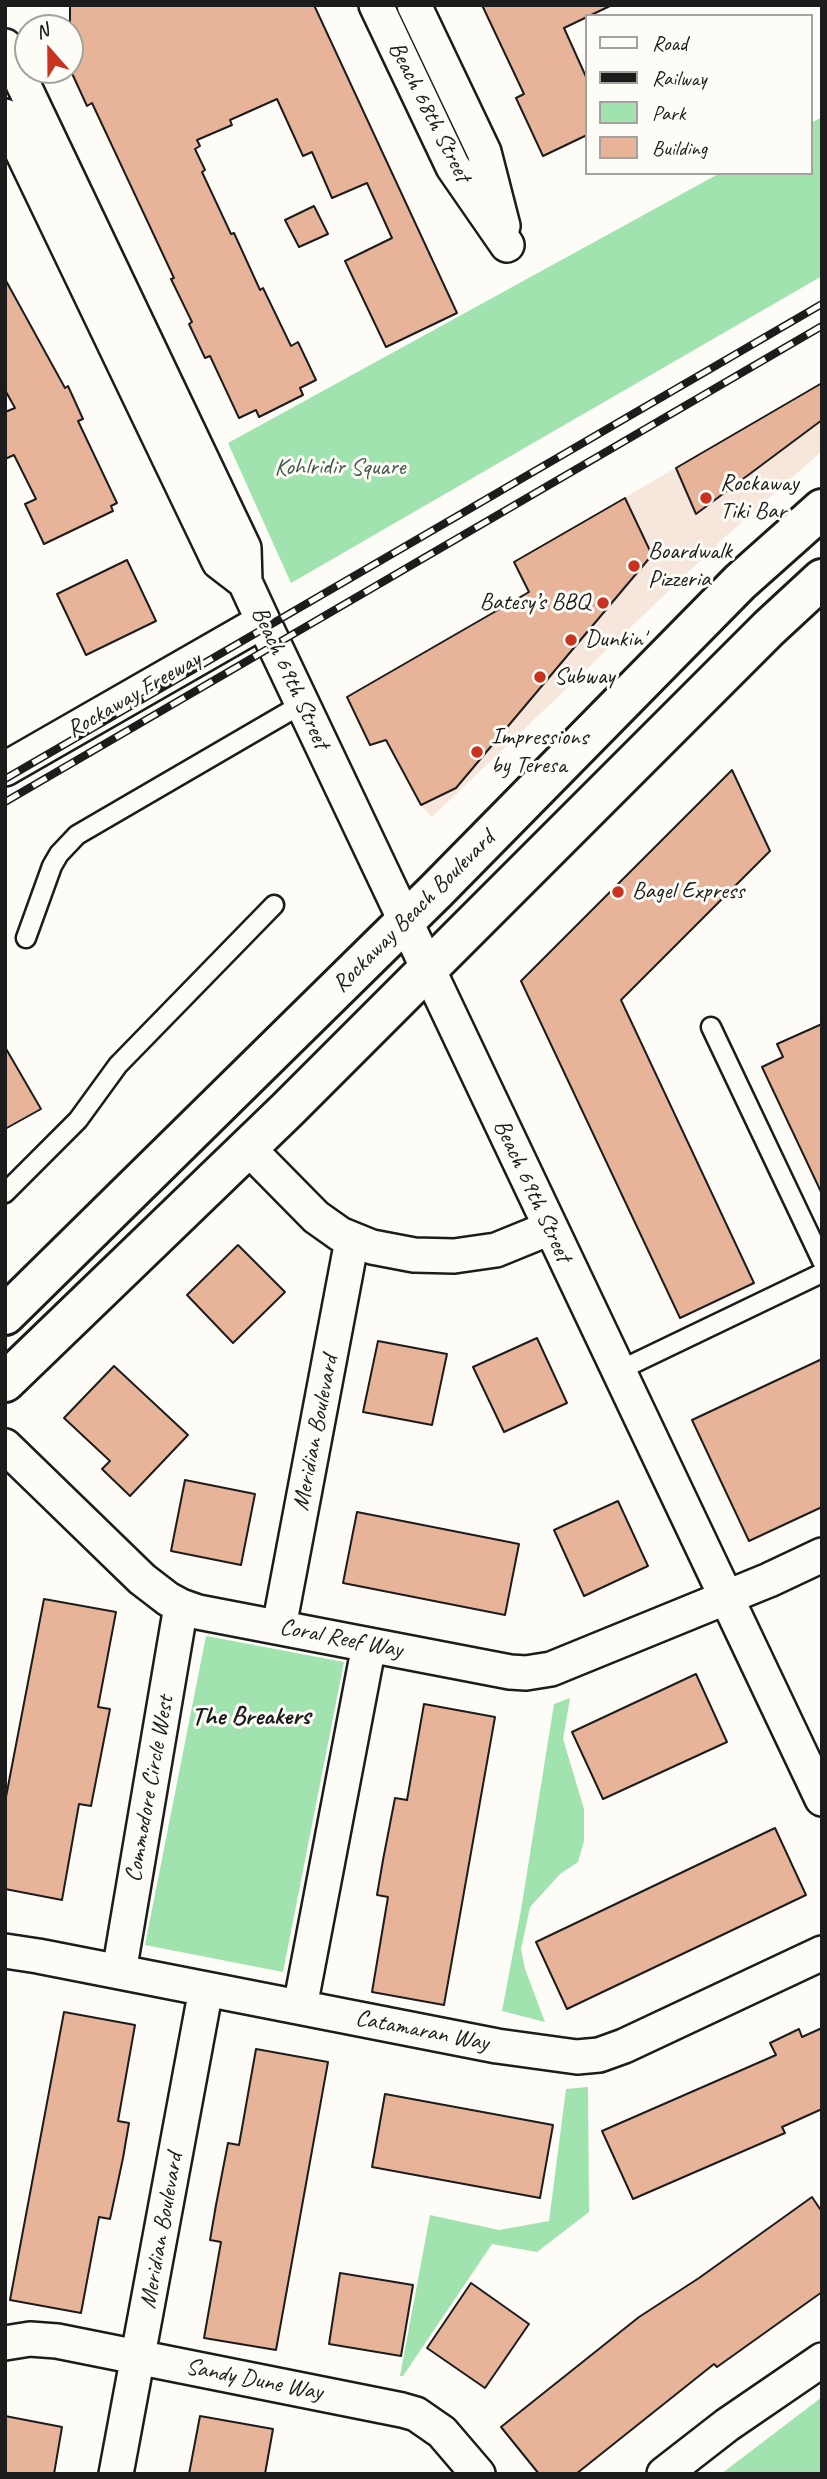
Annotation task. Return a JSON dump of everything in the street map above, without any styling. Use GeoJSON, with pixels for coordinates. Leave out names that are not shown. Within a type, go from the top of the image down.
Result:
{"type":"FeatureCollection","features":[{"type":"Feature","properties":{"kind":"main road","name":"Rockaway Beach Boulevard"},"geometry":{"type":"LineString","coordinates":[[5,1315],[405,922],[740,582],[822,509]]}},
{"type":"Feature","properties":{"kind":"main road","name":"Rockaway Beach Boulevard"},"geometry":{"type":"LineString","coordinates":[[5,1382],[428,971],[732,664],[822,579]]}},
{"type":"Feature","properties":{"kind":"main road"},"geometry":{"type":"LineString","coordinates":[[697,625],[732,664]]}},
{"type":"Feature","properties":{"kind":"street","name":"Beach 68th Street"},"geometry":{"type":"LineString","coordinates":[[376,5],[453,167],[507,245],[484,152],[414,5]]}},
{"type":"Feature","properties":{"kind":"street","name":"Beach 69th Street"},"geometry":{"type":"LineString","coordinates":[[5,46],[244,548],[245,582],[263,621],[822,1799]]}},
{"type":"Feature","properties":{"kind":"street","name":"Beach 69th Street"},"geometry":{"type":"LineString","coordinates":[[5,117],[219,562],[245,582]]}},
{"type":"Feature","properties":{"kind":"street","name":"Rockaway Freeway"},"geometry":{"type":"LineString","coordinates":[[5,769],[263,621]]}},
{"type":"Feature","properties":{"kind":"street"},"geometry":{"type":"LineString","coordinates":[[247,1147],[316,1217],[352,1240],[394,1252],[454,1256],[496,1250],[550,1228]]}},
{"type":"Feature","properties":{"kind":"street","name":"Meridian Boulevard"},"geometry":{"type":"LineString","coordinates":[[279,1626],[352,1240]]}},
{"type":"Feature","properties":{"kind":"street","name":"Coral Reef Way"},"geometry":{"type":"LineString","coordinates":[[5,1446],[147,1583],[181,1606],[198,1612],[499,1670],[537,1672],[562,1664],[822,1555]]}},
{"type":"Feature","properties":{"kind":"street","name":"Commodore Circle West"},"geometry":{"type":"LineString","coordinates":[[119,1972],[181,1606]]}},
{"type":"Feature","properties":{"kind":"street"},"geometry":{"type":"LineString","coordinates":[[300,2007],[369,1645]]}},
{"type":"Feature","properties":{"kind":"street","name":"Catamaran Way"},"geometry":{"type":"LineString","coordinates":[[5,1951],[564,2057],[588,2057],[624,2046],[822,1953]]}},
{"type":"Feature","properties":{"kind":"street","name":"Meridian Boulevard"},"geometry":{"type":"LineString","coordinates":[[116,2474],[206,1989]]}},
{"type":"Feature","properties":{"kind":"street","name":"Sandy Dune Way"},"geometry":{"type":"LineString","coordinates":[[5,2343],[43,2339],[318,2392],[416,2414],[442,2432],[478,2474]]}},
{"type":"Feature","properties":{"kind":"street"},"geometry":{"type":"LineString","coordinates":[[664,2474],[727,2425],[822,2360]]}},
{"type":"Feature","properties":{"kind":"lane"},"geometry":{"type":"LineString","coordinates":[[26,937],[52,866],[77,835],[302,704]]}},
{"type":"Feature","properties":{"kind":"lane"},"geometry":{"type":"LineString","coordinates":[[5,1193],[78,1120],[118,1065],[274,905]]}},
{"type":"Feature","properties":{"kind":"lane"},"geometry":{"type":"LineString","coordinates":[[711,1027],[822,1261]]}},
{"type":"Feature","properties":{"kind":"lane"},"geometry":{"type":"LineString","coordinates":[[618,1371],[822,1273]]}},
{"type":"Feature","properties":{"kind":"shaded area"},"geometry":{"type":"Polygon","coordinates":[[[822,383],[822,451],[726,536],[432,817],[421,805],[386,740],[370,745],[347,697],[529,592],[514,562],[822,383]]]}},
{"type":"Feature","properties":{"kind":"green space","name":"Kohlridir Square"},"geometry":{"type":"Polygon","coordinates":[[[822,117],[822,276],[291,583],[228,443],[716,175],[813,175],[813,122],[822,117]]]}},
{"type":"Feature","properties":{"kind":"green space"},"geometry":{"type":"Polygon","coordinates":[[[206,1636],[344,1662],[283,1972],[145,1945],[206,1636]]]}},
{"type":"Feature","properties":{"kind":"green space"},"geometry":{"type":"Polygon","coordinates":[[[570,1698],[563,1739],[584,1809],[584,1841],[578,1862],[560,1874],[530,1907],[521,1949],[525,1969],[545,2022],[502,2011],[554,1704],[570,1698]]]}},
{"type":"Feature","properties":{"kind":"green space"},"geometry":{"type":"Polygon","coordinates":[[[588,2087],[589,2212],[537,2252],[492,2244],[403,2376],[400,2376],[430,2215],[499,2230],[549,2221],[566,2089],[588,2087]]]}},
{"type":"Feature","properties":{"kind":"green space"},"geometry":{"type":"Polygon","coordinates":[[[822,2397],[822,2474],[721,2474],[822,2397]]]}},
{"type":"Feature","properties":{"kind":"building"},"geometry":{"type":"Polygon","coordinates":[[[70,5],[314,5],[457,313],[386,347],[345,261],[392,238],[367,183],[332,198],[312,152],[303,156],[277,99],[230,120],[232,125],[197,140],[200,146],[195,149],[205,170],[202,172],[260,290],[263,288],[291,346],[298,342],[316,380],[300,388],[303,395],[259,417],[256,410],[239,418],[210,356],[205,358],[189,324],[192,322],[171,279],[174,278],[92,103],[87,106],[77,84],[84,84],[84,14],[70,14],[70,5]]]}},
{"type":"Feature","properties":{"kind":"building"},"geometry":{"type":"Polygon","coordinates":[[[482,5],[612,5],[593,14],[586,14],[586,17],[564,28],[586,77],[586,135],[543,156],[516,98],[524,94],[482,5]]]}},
{"type":"Feature","properties":{"kind":"building"},"geometry":{"type":"Polygon","coordinates":[[[314,206],[328,234],[299,247],[285,220],[314,206]]]}},
{"type":"Feature","properties":{"kind":"building"},"geometry":{"type":"Polygon","coordinates":[[[5,279],[65,388],[68,386],[83,419],[78,421],[117,503],[111,506],[113,511],[44,544],[25,504],[36,499],[14,455],[5,459],[5,412],[15,408],[5,390],[5,279]]]}},
{"type":"Feature","properties":{"kind":"building"},"geometry":{"type":"Polygon","coordinates":[[[822,383],[822,420],[696,514],[676,468],[822,383]]]}},
{"type":"Feature","properties":{"kind":"building"},"geometry":{"type":"Polygon","coordinates":[[[625,498],[652,555],[456,788],[421,805],[386,740],[370,745],[347,697],[529,592],[514,562],[625,498]]]}},
{"type":"Feature","properties":{"kind":"building"},"geometry":{"type":"Polygon","coordinates":[[[127,560],[156,621],[86,655],[57,594],[127,560]]]}},
{"type":"Feature","properties":{"kind":"building"},"geometry":{"type":"Polygon","coordinates":[[[732,770],[770,851],[621,1000],[754,1283],[680,1318],[521,981],[732,770]]]}},
{"type":"Feature","properties":{"kind":"building"},"geometry":{"type":"Polygon","coordinates":[[[822,1024],[822,1194],[762,1067],[783,1057],[777,1044],[822,1024]]]}},
{"type":"Feature","properties":{"kind":"building"},"geometry":{"type":"Polygon","coordinates":[[[5,1047],[41,1109],[5,1129],[5,1047]]]}},
{"type":"Feature","properties":{"kind":"building"},"geometry":{"type":"Polygon","coordinates":[[[238,1245],[285,1292],[233,1343],[187,1295],[238,1245]]]}},
{"type":"Feature","properties":{"kind":"building"},"geometry":{"type":"Polygon","coordinates":[[[537,1338],[567,1403],[504,1432],[473,1367],[537,1338]]]}},
{"type":"Feature","properties":{"kind":"building"},"geometry":{"type":"Polygon","coordinates":[[[378,1341],[447,1354],[432,1425],[363,1412],[378,1341]]]}},
{"type":"Feature","properties":{"kind":"building"},"geometry":{"type":"Polygon","coordinates":[[[822,1359],[822,1507],[749,1541],[692,1420],[822,1359]]]}},
{"type":"Feature","properties":{"kind":"building"},"geometry":{"type":"Polygon","coordinates":[[[114,1366],[188,1435],[130,1496],[102,1469],[110,1461],[64,1418],[114,1366]]]}},
{"type":"Feature","properties":{"kind":"building"},"geometry":{"type":"Polygon","coordinates":[[[185,1480],[255,1494],[241,1565],[171,1551],[185,1480]]]}},
{"type":"Feature","properties":{"kind":"building"},"geometry":{"type":"Polygon","coordinates":[[[618,1501],[648,1566],[584,1596],[554,1530],[618,1501]]]}},
{"type":"Feature","properties":{"kind":"building"},"geometry":{"type":"Polygon","coordinates":[[[357,1512],[519,1544],[505,1615],[343,1583],[357,1512]]]}},
{"type":"Feature","properties":{"kind":"building"},"geometry":{"type":"Polygon","coordinates":[[[44,1599],[116,1612],[98,1707],[110,1709],[91,1806],[79,1804],[62,1900],[5,1889],[5,1802],[44,1599]]]}},
{"type":"Feature","properties":{"kind":"building"},"geometry":{"type":"Polygon","coordinates":[[[696,1674],[727,1742],[603,1799],[572,1732],[696,1674]]]}},
{"type":"Feature","properties":{"kind":"building"},"geometry":{"type":"Polygon","coordinates":[[[424,1704],[495,1717],[444,2005],[372,1992],[388,1897],[377,1895],[383,1860],[395,1798],[407,1800],[424,1704]]]}},
{"type":"Feature","properties":{"kind":"building"},"geometry":{"type":"Polygon","coordinates":[[[775,1828],[806,1895],[567,2009],[536,1942],[775,1828]]]}},
{"type":"Feature","properties":{"kind":"building"},"geometry":{"type":"Polygon","coordinates":[[[64,2012],[135,2025],[118,2121],[129,2123],[123,2158],[110,2219],[99,2217],[81,2313],[10,2300],[64,2012]]]}},
{"type":"Feature","properties":{"kind":"building"},"geometry":{"type":"Polygon","coordinates":[[[822,2028],[822,2109],[782,2127],[785,2133],[633,2199],[602,2131],[776,2055],[770,2043],[799,2029],[802,2037],[822,2028]]]}},
{"type":"Feature","properties":{"kind":"building"},"geometry":{"type":"Polygon","coordinates":[[[256,2049],[328,2062],[276,2350],[204,2338],[221,2242],[210,2240],[216,2205],[228,2143],[239,2145],[256,2049]]]}},
{"type":"Feature","properties":{"kind":"building"},"geometry":{"type":"Polygon","coordinates":[[[385,2094],[553,2125],[540,2198],[372,2167],[385,2094]]]}},
{"type":"Feature","properties":{"kind":"building"},"geometry":{"type":"Polygon","coordinates":[[[812,2197],[822,2212],[822,2292],[717,2367],[714,2364],[576,2474],[539,2474],[501,2427],[639,2317],[699,2278],[812,2197]]]}},
{"type":"Feature","properties":{"kind":"building"},"geometry":{"type":"Polygon","coordinates":[[[340,2273],[413,2285],[401,2356],[329,2344],[340,2273]]]}},
{"type":"Feature","properties":{"kind":"building"},"geometry":{"type":"Polygon","coordinates":[[[471,2283],[529,2324],[485,2388],[427,2348],[471,2283]]]}},
{"type":"Feature","properties":{"kind":"building"},"geometry":{"type":"Polygon","coordinates":[[[5,2416],[62,2427],[54,2474],[5,2474],[5,2416]]]}},
{"type":"Feature","properties":{"kind":"building"},"geometry":{"type":"Polygon","coordinates":[[[200,2416],[273,2429],[265,2474],[189,2474],[200,2416]]]}},
{"type":"Feature","properties":{"kind":"railway"},"geometry":{"type":"LineString","coordinates":[[5,779],[822,304]]}},
{"type":"Feature","properties":{"kind":"railway"},"geometry":{"type":"LineString","coordinates":[[5,802],[822,326]]}},
{"type":"Feature","properties":{"kind":"place","name":"Rockaway Tiki Bar"},"geometry":{"type":"Point","coordinates":[706,498]}},
{"type":"Feature","properties":{"kind":"place","name":"Boardwalk Pizzeria"},"geometry":{"type":"Point","coordinates":[634,566]}},
{"type":"Feature","properties":{"kind":"place","name":"Batesy’s BBQ"},"geometry":{"type":"Point","coordinates":[603,603]}},
{"type":"Feature","properties":{"kind":"place","name":"Dunkin'"},"geometry":{"type":"Point","coordinates":[571,640]}},
{"type":"Feature","properties":{"kind":"place","name":"Subway"},"geometry":{"type":"Point","coordinates":[540,677]}},
{"type":"Feature","properties":{"kind":"place","name":"Impressions by Teresa"},"geometry":{"type":"Point","coordinates":[477,752]}},
{"type":"Feature","properties":{"kind":"place","name":"Bagel Express"},"geometry":{"type":"Point","coordinates":[618,892]}},
{"type":"Feature","properties":{"kind":"district","name":"The Breakers"},"geometry":{"type":"Point","coordinates":[251,1717]}}]}
